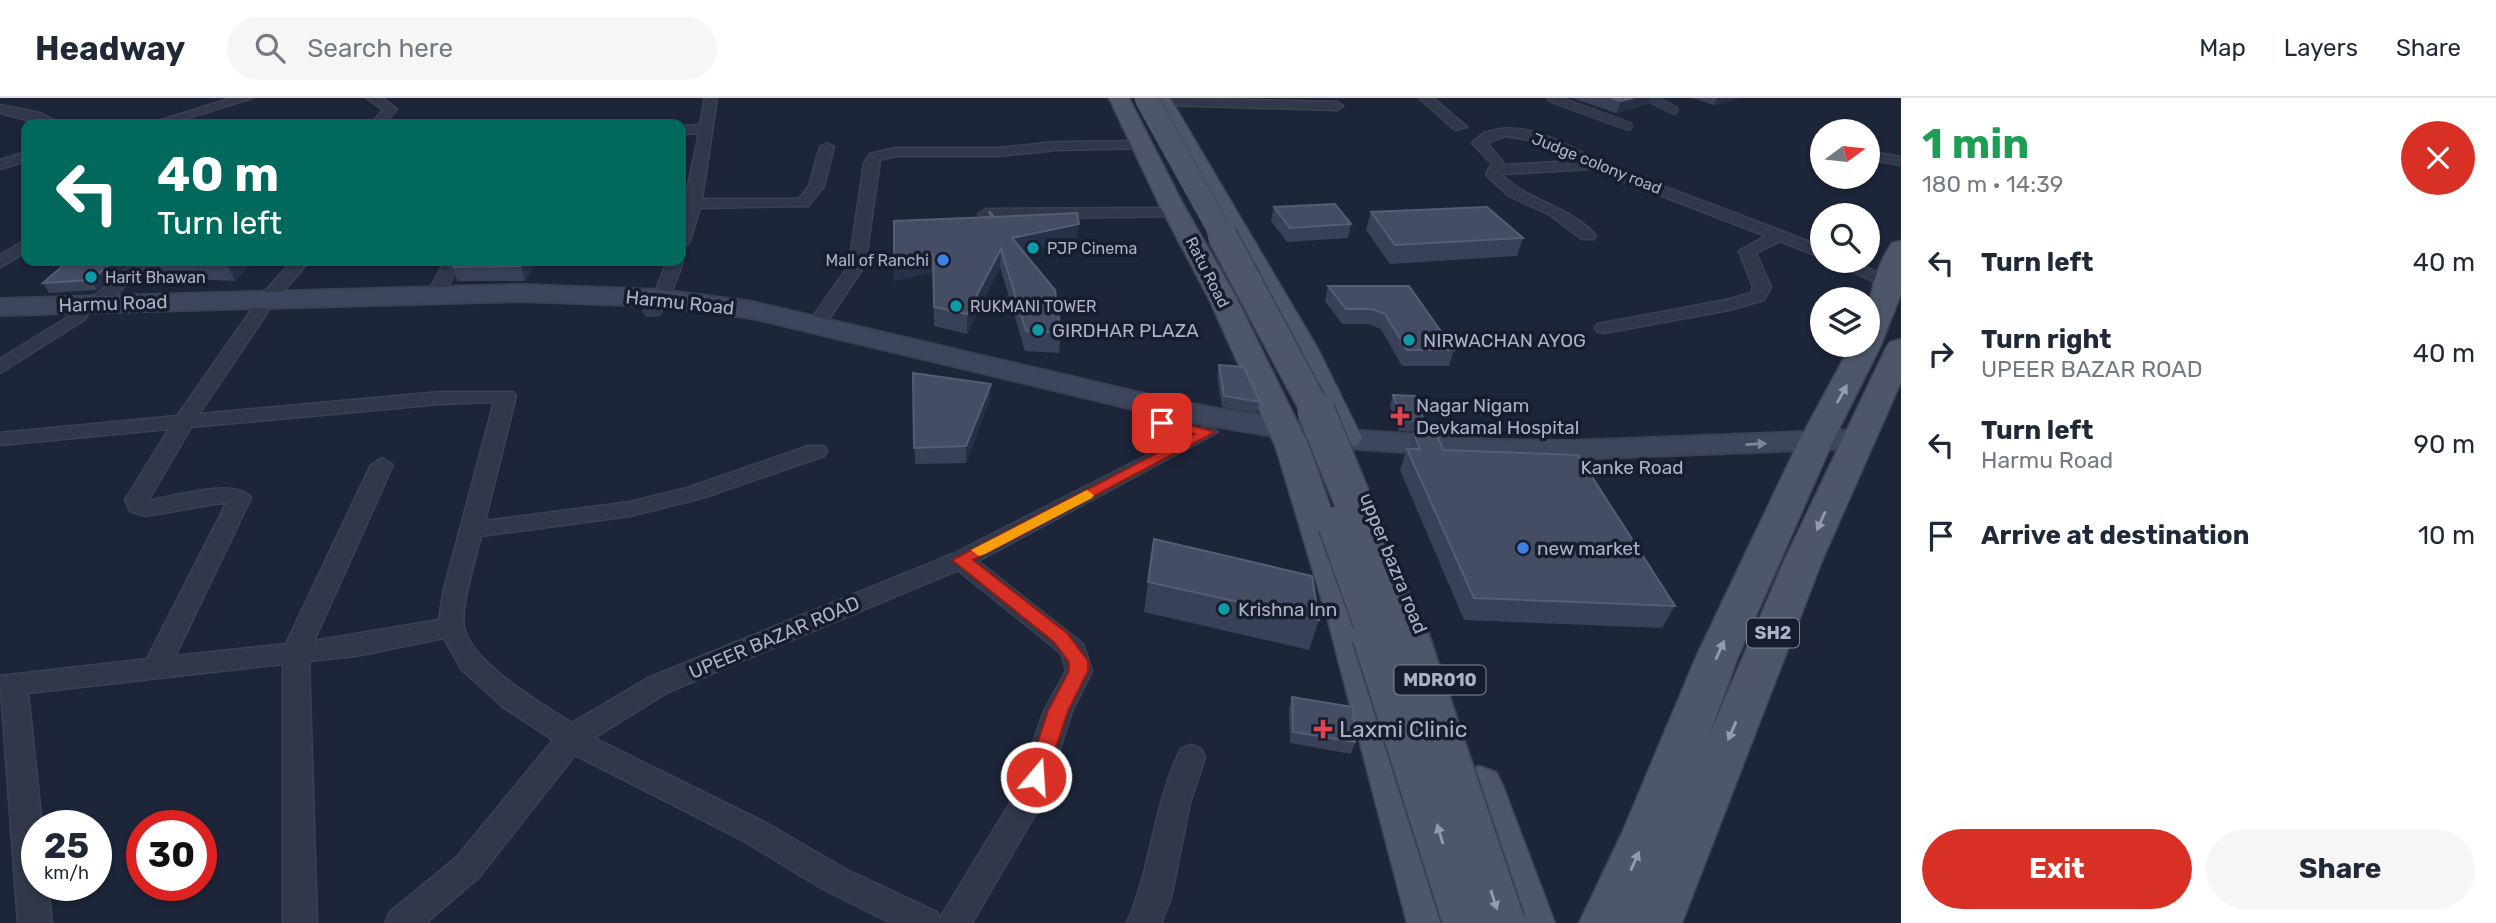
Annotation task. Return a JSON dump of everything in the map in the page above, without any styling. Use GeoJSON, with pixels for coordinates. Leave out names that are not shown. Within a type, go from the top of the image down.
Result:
{"type":"FeatureCollection","features":[{"type":"Feature","properties":{"kind":"main road","name":"Ratu Road"},"geometry":{"type":"LineString","coordinates":[[1119,98],[1290,439]]}},
{"type":"Feature","properties":{"kind":"main road"},"geometry":{"type":"LineString","coordinates":[[1150,99],[1303,349],[1349,448]]}},
{"type":"Feature","properties":{"kind":"main road"},"geometry":{"type":"LineString","coordinates":[[1150,99],[1289,393],[1362,591],[1467,923]]}},
{"type":"Feature","properties":{"kind":"main road"},"geometry":{"type":"LineString","coordinates":[[1150,99],[1309,393],[1385,579],[1501,923]]}},
{"type":"Feature","properties":{"kind":"main road","name":"SH2"},"geometry":{"type":"LineString","coordinates":[[1880,315],[1892,290],[1901,249]]}},
{"type":"Feature","properties":{"kind":"main road","name":"Harmu Road"},"geometry":{"type":"LineString","coordinates":[[0,307],[88,309],[264,304],[436,294],[521,293],[752,310],[1290,439]]}},
{"type":"Feature","properties":{"kind":"main road","name":"Harmu Road"},"geometry":{"type":"LineString","coordinates":[[264,304],[656,304],[1094,408],[1208,432],[1290,439]]}},
{"type":"Feature","properties":{"kind":"main road","name":"Harmu Road"},"geometry":{"type":"LineString","coordinates":[[0,319],[88,309]]}},
{"type":"Feature","properties":{"kind":"main road","name":"SH2"},"geometry":{"type":"LineString","coordinates":[[1606,923],[1646,835],[1717,657],[1831,453],[1901,348]]}},
{"type":"Feature","properties":{"kind":"main road","name":"SH2"},"geometry":{"type":"LineString","coordinates":[[1655,923],[1721,757],[1831,453],[1862,357]]}},
{"type":"Feature","properties":{"kind":"main road","name":"Kanke Road"},"geometry":{"type":"LineString","coordinates":[[1290,439],[1434,465],[1516,467],[1831,453]]}},
{"type":"Feature","properties":{"kind":"main road","name":"MDR010"},"geometry":{"type":"LineString","coordinates":[[1290,439],[1349,621],[1434,923]]}},
{"type":"Feature","properties":{"kind":"main road","name":"upper bazra road"},"geometry":{"type":"LineString","coordinates":[[1349,448],[1422,631],[1528,923]]}},
{"type":"Feature","properties":{"kind":"street"},"geometry":{"type":"LineString","coordinates":[[179,119],[246,98]]}},
{"type":"Feature","properties":{"kind":"street"},"geometry":{"type":"LineString","coordinates":[[373,98],[391,109],[382,119]]}},
{"type":"Feature","properties":{"kind":"street"},"geometry":{"type":"LineString","coordinates":[[686,228],[694,204],[711,98]]}},
{"type":"Feature","properties":{"kind":"street"},"geometry":{"type":"LineString","coordinates":[[1425,98],[1460,127]]}},
{"type":"Feature","properties":{"kind":"street"},"geometry":{"type":"LineString","coordinates":[[1150,99],[1337,106]]}},
{"type":"Feature","properties":{"kind":"street"},"geometry":{"type":"LineString","coordinates":[[0,109],[39,119]]}},
{"type":"Feature","properties":{"kind":"street"},"geometry":{"type":"LineString","coordinates":[[0,120],[19,112]]}},
{"type":"Feature","properties":{"kind":"street"},"geometry":{"type":"LineString","coordinates":[[686,130],[707,129]]}},
{"type":"Feature","properties":{"kind":"street","name":"Judge colony road"},"geometry":{"type":"LineString","coordinates":[[1588,236],[1554,210],[1520,197],[1498,180],[1493,174],[1499,164],[1479,146],[1488,135],[1499,132],[1532,136],[1592,164],[1810,248]]}},
{"type":"Feature","properties":{"kind":"street"},"geometry":{"type":"LineString","coordinates":[[817,324],[858,265],[871,163],[875,157],[895,152],[998,152],[1049,146],[1142,145]]}},
{"type":"Feature","properties":{"kind":"street"},"geometry":{"type":"LineString","coordinates":[[694,204],[803,203],[810,199],[814,192],[827,148]]}},
{"type":"Feature","properties":{"kind":"street"},"geometry":{"type":"LineString","coordinates":[[1880,157],[1901,161]]}},
{"type":"Feature","properties":{"kind":"street"},"geometry":{"type":"LineString","coordinates":[[0,165],[21,158]]}},
{"type":"Feature","properties":{"kind":"street"},"geometry":{"type":"LineString","coordinates":[[1496,170],[1592,164]]}},
{"type":"Feature","properties":{"kind":"street"},"geometry":{"type":"LineString","coordinates":[[986,214],[1178,213]]}},
{"type":"Feature","properties":{"kind":"street"},"geometry":{"type":"LineString","coordinates":[[1604,328],[1729,305],[1758,296],[1762,287],[1747,251],[1780,235]]}},
{"type":"Feature","properties":{"kind":"street"},"geometry":{"type":"LineString","coordinates":[[0,262],[21,248]]}},
{"type":"Feature","properties":{"kind":"street"},"geometry":{"type":"LineString","coordinates":[[0,367],[88,309],[137,266]]}},
{"type":"Feature","properties":{"kind":"street"},"geometry":{"type":"LineString","coordinates":[[155,670],[240,499],[231,494],[157,507],[138,506],[136,500],[211,377],[264,304],[297,266]]}},
{"type":"Feature","properties":{"kind":"street"},"geometry":{"type":"LineString","coordinates":[[436,294],[450,266]]}},
{"type":"Feature","properties":{"kind":"street"},"geometry":{"type":"LineString","coordinates":[[656,304],[673,266]]}},
{"type":"Feature","properties":{"kind":"street"},"geometry":{"type":"LineString","coordinates":[[1861,273],[1892,290]]}},
{"type":"Feature","properties":{"kind":"street"},"geometry":{"type":"LineString","coordinates":[[0,439],[184,424],[440,398],[506,396],[456,593],[451,627],[471,663],[513,699],[601,757],[706,806],[834,879],[925,923]]}},
{"type":"Feature","properties":{"kind":"street","name":"UPEER BAZAR ROAD"},"geometry":{"type":"LineString","coordinates":[[402,923],[468,867],[572,737],[658,685],[961,560],[1208,432]]}},
{"type":"Feature","properties":{"kind":"street"},"geometry":{"type":"LineString","coordinates":[[472,530],[630,509],[694,494],[816,451]]}},
{"type":"Feature","properties":{"kind":"street"},"geometry":{"type":"LineString","coordinates":[[300,923],[296,651],[382,465]]}},
{"type":"Feature","properties":{"kind":"street"},"geometry":{"type":"LineString","coordinates":[[954,923],[1029,799],[1058,711],[1079,671],[1074,651],[961,560]]}},
{"type":"Feature","properties":{"kind":"street"},"geometry":{"type":"LineString","coordinates":[[35,923],[7,685],[356,646],[451,627]]}},
{"type":"Feature","properties":{"kind":"street"},"geometry":{"type":"LineString","coordinates":[[1144,923],[1155,898],[1175,803],[1191,757]]}},
{"type":"Feature","properties":{"kind":"lane"},"geometry":{"type":"LineString","coordinates":[[1551,98],[1629,126]]}},
{"type":"Feature","properties":{"kind":"lane"},"geometry":{"type":"LineString","coordinates":[[1650,98],[1674,110]]}},
{"type":"Feature","properties":{"kind":"building"},"geometry":{"type":"Polygon","coordinates":[[[1612,98],[1633,98],[1621,101],[1612,98]]]}},
{"type":"Feature","properties":{"kind":"building"},"geometry":{"type":"Polygon","coordinates":[[[1335,204],[1351,224],[1290,228],[1274,207],[1335,204]]]}},
{"type":"Feature","properties":{"kind":"building"},"geometry":{"type":"Polygon","coordinates":[[[1487,207],[1523,238],[1395,245],[1371,212],[1487,207]]]}},
{"type":"Feature","properties":{"kind":"building"},"geometry":{"type":"Polygon","coordinates":[[[989,211],[994,217],[1077,213],[1079,224],[1012,238],[1055,290],[1061,333],[1026,331],[1001,249],[967,314],[934,307],[933,254],[894,262],[894,221],[991,217],[989,211]]]}},
{"type":"Feature","properties":{"kind":"building"},"geometry":{"type":"Polygon","coordinates":[[[62,266],[108,266],[91,280],[43,283],[62,266]]]}},
{"type":"Feature","properties":{"kind":"building"},"geometry":{"type":"Polygon","coordinates":[[[454,266],[521,266],[453,267],[454,266]]]}},
{"type":"Feature","properties":{"kind":"building"},"geometry":{"type":"Polygon","coordinates":[[[1328,286],[1409,286],[1454,350],[1407,350],[1385,314],[1372,309],[1346,309],[1328,286]]]}},
{"type":"Feature","properties":{"kind":"building"},"geometry":{"type":"Polygon","coordinates":[[[1219,365],[1244,367],[1260,402],[1224,396],[1219,365]]]}},
{"type":"Feature","properties":{"kind":"building"},"geometry":{"type":"Polygon","coordinates":[[[913,373],[991,384],[966,446],[914,448],[913,373]]]}},
{"type":"Feature","properties":{"kind":"building"},"geometry":{"type":"Polygon","coordinates":[[[1393,395],[1415,396],[1424,421],[1402,420],[1393,395]]]}},
{"type":"Feature","properties":{"kind":"building","name":"new market"},"geometry":{"type":"Polygon","coordinates":[[[1414,434],[1437,435],[1443,450],[1578,455],[1675,606],[1474,598],[1407,449],[1420,449],[1414,434]]]}},
{"type":"Feature","properties":{"kind":"building"},"geometry":{"type":"Polygon","coordinates":[[[1154,539],[1312,576],[1319,620],[1148,582],[1154,539]]]}},
{"type":"Feature","properties":{"kind":"building"},"geometry":{"type":"Polygon","coordinates":[[[1292,697],[1353,707],[1355,742],[1293,732],[1292,697]]]}},
{"type":"Feature","properties":{"kind":"slow traffic"},"geometry":{"type":"LineString","coordinates":[[979,550],[1087,495]]}},
{"type":"Feature","properties":{"kind":"place","name":"PJP Cinema"},"geometry":{"type":"Point","coordinates":[1033,248]}},
{"type":"Feature","properties":{"kind":"place","name":"Mall of Ranchi"},"geometry":{"type":"Point","coordinates":[943,260]}},
{"type":"Feature","properties":{"kind":"place","name":"Harit Bhawan"},"geometry":{"type":"Point","coordinates":[91,277]}},
{"type":"Feature","properties":{"kind":"place","name":"RUKMANI TOWER"},"geometry":{"type":"Point","coordinates":[956,306]}},
{"type":"Feature","properties":{"kind":"place","name":"GIRDHAR PLAZA"},"geometry":{"type":"Point","coordinates":[1038,330]}},
{"type":"Feature","properties":{"kind":"place","name":"NIRWACHAN AYOG"},"geometry":{"type":"Point","coordinates":[1409,340]}},
{"type":"Feature","properties":{"kind":"place","name":"Nagar Nigam Devkamal Hospital"},"geometry":{"type":"Point","coordinates":[1400,416]}},
{"type":"Feature","properties":{"kind":"place","name":"new market"},"geometry":{"type":"Point","coordinates":[1523,548]}},
{"type":"Feature","properties":{"kind":"place","name":"Krishna Inn"},"geometry":{"type":"Point","coordinates":[1224,609]}},
{"type":"Feature","properties":{"kind":"place","name":"Laxmi Clinic"},"geometry":{"type":"Point","coordinates":[1323,729]}},
{"type":"Feature","properties":{"kind":"route"},"geometry":{"type":"LineString","coordinates":[[1036,777],[1058,711],[1079,671],[1079,661],[1074,651],[1060,638],[961,560],[1208,432],[1162,423]]}}]}
